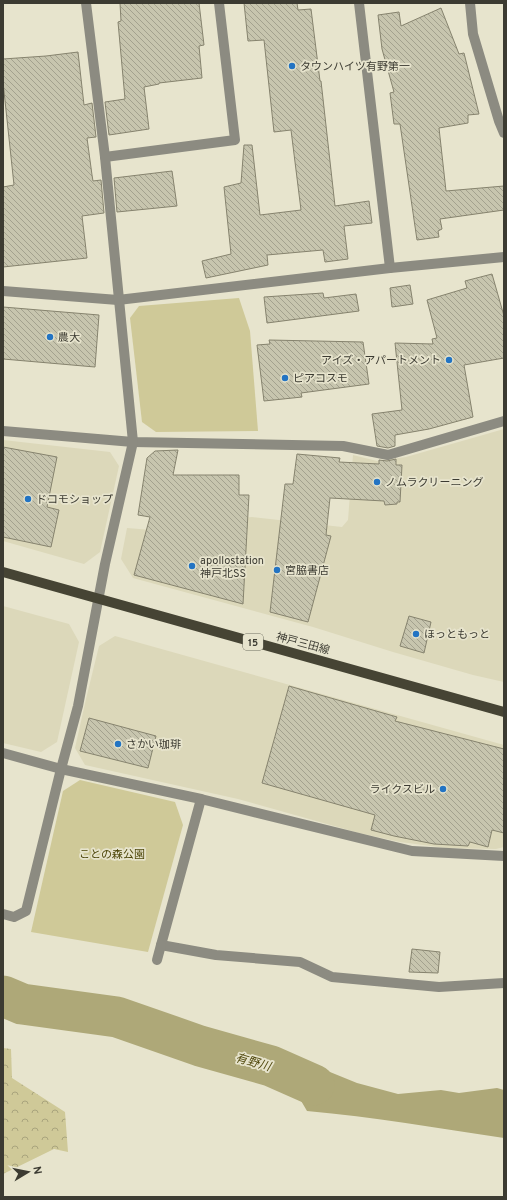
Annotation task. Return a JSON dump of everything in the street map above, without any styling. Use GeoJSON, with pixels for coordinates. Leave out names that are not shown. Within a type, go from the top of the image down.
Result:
{"type":"FeatureCollection","features":[{"type":"Feature","properties":{"kind":"main road","name":"神戸三田線"},"geometry":{"type":"LineString","coordinates":[[3,572],[504,712]]}},
{"type":"Feature","properties":{"kind":"street"},"geometry":{"type":"LineString","coordinates":[[3,914],[14,917],[26,911],[78,706],[105,564],[133,442],[105,157],[86,3]]}},
{"type":"Feature","properties":{"kind":"street"},"geometry":{"type":"LineString","coordinates":[[105,157],[235,140],[219,3]]}},
{"type":"Feature","properties":{"kind":"street"},"geometry":{"type":"LineString","coordinates":[[359,3],[390,268]]}},
{"type":"Feature","properties":{"kind":"street"},"geometry":{"type":"LineString","coordinates":[[470,3],[473,34],[504,133]]}},
{"type":"Feature","properties":{"kind":"street"},"geometry":{"type":"LineString","coordinates":[[3,291],[118,300],[390,268],[504,257]]}},
{"type":"Feature","properties":{"kind":"street"},"geometry":{"type":"LineString","coordinates":[[3,431],[133,442],[343,446],[388,455],[504,422]]}},
{"type":"Feature","properties":{"kind":"street"},"geometry":{"type":"LineString","coordinates":[[3,753],[61,769],[201,799],[412,851],[504,856]]}},
{"type":"Feature","properties":{"kind":"street"},"geometry":{"type":"LineString","coordinates":[[157,960],[201,799]]}},
{"type":"Feature","properties":{"kind":"street"},"geometry":{"type":"LineString","coordinates":[[161,945],[216,955],[300,962],[332,977],[439,987],[504,983]]}},
{"type":"Feature","properties":{"kind":"shaded area"},"geometry":{"type":"Polygon","coordinates":[[[504,429],[504,682],[473,675],[313,627],[133,578],[121,559],[127,528],[164,531],[199,523],[252,517],[342,527],[348,520],[353,455],[377,461],[406,457],[504,429]]]}},
{"type":"Feature","properties":{"kind":"shaded area"},"geometry":{"type":"Polygon","coordinates":[[[3,440],[110,452],[119,466],[100,552],[84,564],[3,541],[3,440]]]}},
{"type":"Feature","properties":{"kind":"shaded area"},"geometry":{"type":"Polygon","coordinates":[[[3,606],[69,624],[79,642],[57,742],[41,752],[3,743],[3,606]]]}},
{"type":"Feature","properties":{"kind":"shaded area"},"geometry":{"type":"Polygon","coordinates":[[[115,636],[504,745],[504,847],[496,849],[446,848],[400,842],[359,833],[238,799],[85,765],[75,748],[86,699],[99,646],[115,636]]]}},
{"type":"Feature","properties":{"kind":"shaded area"},"geometry":{"type":"Polygon","coordinates":[[[266,1051],[295,1056],[298,1059],[357,1083],[398,1094],[441,1090],[459,1093],[497,1088],[504,1090],[504,1138],[332,1113],[307,1111],[300,1099],[285,1090],[258,1080],[266,1051]]]}},
{"type":"Feature","properties":{"kind":"green space"},"geometry":{"type":"Polygon","coordinates":[[[239,298],[250,331],[258,431],[156,432],[142,422],[130,318],[139,306],[239,298]]]}},
{"type":"Feature","properties":{"kind":"green space","name":"ことの森公園"},"geometry":{"type":"Polygon","coordinates":[[[80,780],[175,802],[183,825],[148,952],[31,932],[63,791],[80,780]]]}},
{"type":"Feature","properties":{"kind":"green space"},"geometry":{"type":"Polygon","coordinates":[[[3,1048],[11,1049],[12,1078],[65,1112],[68,1152],[54,1149],[3,1174],[3,1048]]]}},
{"type":"Feature","properties":{"kind":"building"},"geometry":{"type":"Polygon","coordinates":[[[120,3],[199,3],[204,45],[199,46],[202,78],[159,83],[144,87],[149,129],[109,135],[105,102],[125,99],[118,22],[121,21],[120,3]]]}},
{"type":"Feature","properties":{"kind":"building"},"geometry":{"type":"Polygon","coordinates":[[[244,3],[297,3],[298,10],[311,9],[321,81],[335,206],[369,201],[372,223],[344,226],[348,259],[325,262],[323,250],[267,255],[268,265],[206,278],[202,261],[231,254],[224,187],[241,183],[244,145],[252,145],[260,215],[301,210],[291,130],[274,132],[264,40],[248,41],[244,3]]]}},
{"type":"Feature","properties":{"kind":"building"},"geometry":{"type":"Polygon","coordinates":[[[441,8],[459,54],[464,53],[479,114],[468,115],[468,123],[439,128],[446,191],[504,186],[504,210],[440,219],[442,229],[438,231],[439,237],[417,240],[400,124],[394,124],[390,93],[394,92],[382,49],[378,15],[399,12],[401,26],[441,8]]]}},
{"type":"Feature","properties":{"kind":"building"},"geometry":{"type":"Polygon","coordinates":[[[78,52],[84,105],[92,103],[96,137],[87,138],[92,175],[93,181],[101,180],[104,213],[82,216],[87,258],[3,267],[3,187],[14,185],[3,82],[3,59],[78,52]]]}},
{"type":"Feature","properties":{"kind":"building"},"geometry":{"type":"Polygon","coordinates":[[[172,171],[177,206],[117,212],[114,178],[172,171]]]}},
{"type":"Feature","properties":{"kind":"building"},"geometry":{"type":"Polygon","coordinates":[[[492,274],[504,316],[504,358],[464,365],[473,417],[429,429],[395,435],[395,446],[388,448],[377,446],[372,414],[402,410],[395,343],[433,344],[432,339],[437,338],[427,300],[467,288],[465,281],[492,274]]]}},
{"type":"Feature","properties":{"kind":"building"},"geometry":{"type":"Polygon","coordinates":[[[410,285],[413,304],[392,307],[390,288],[410,285]]]}},
{"type":"Feature","properties":{"kind":"building"},"geometry":{"type":"Polygon","coordinates":[[[323,293],[324,298],[356,294],[359,311],[267,323],[264,297],[323,293]]]}},
{"type":"Feature","properties":{"kind":"building","name":"農大"},"geometry":{"type":"Polygon","coordinates":[[[3,307],[99,315],[95,367],[3,359],[3,307]]]}},
{"type":"Feature","properties":{"kind":"building"},"geometry":{"type":"Polygon","coordinates":[[[269,340],[363,342],[369,384],[301,393],[302,397],[264,401],[257,345],[270,344],[269,340]]]}},
{"type":"Feature","properties":{"kind":"building"},"geometry":{"type":"Polygon","coordinates":[[[3,447],[57,457],[47,507],[59,510],[51,547],[3,537],[3,447]]]}},
{"type":"Feature","properties":{"kind":"building"},"geometry":{"type":"Polygon","coordinates":[[[178,450],[173,475],[239,475],[239,495],[249,495],[243,604],[134,575],[150,517],[138,515],[147,458],[155,451],[178,450]]]}},
{"type":"Feature","properties":{"kind":"building"},"geometry":{"type":"Polygon","coordinates":[[[297,454],[340,458],[339,462],[379,464],[379,460],[387,461],[396,459],[396,465],[402,465],[400,502],[397,502],[397,504],[385,505],[384,501],[330,498],[326,535],[331,536],[308,622],[270,612],[285,484],[293,484],[297,454]]]}},
{"type":"Feature","properties":{"kind":"building","name":"ほっともっと"},"geometry":{"type":"Polygon","coordinates":[[[409,616],[431,622],[424,653],[400,646],[409,616]]]}},
{"type":"Feature","properties":{"kind":"building"},"geometry":{"type":"Polygon","coordinates":[[[289,686],[397,717],[395,721],[504,749],[504,833],[492,830],[488,847],[470,842],[468,846],[434,844],[394,836],[371,830],[375,815],[262,783],[289,686]]]}},
{"type":"Feature","properties":{"kind":"building","name":"さかい珈琲"},"geometry":{"type":"Polygon","coordinates":[[[89,718],[156,736],[148,768],[80,751],[89,718]]]}},
{"type":"Feature","properties":{"kind":"building"},"geometry":{"type":"Polygon","coordinates":[[[412,949],[440,952],[438,973],[409,972],[412,949]]]}},
{"type":"Feature","properties":{"kind":"waterway","name":"有野川"},"geometry":{"type":"LineString","coordinates":[[3,996],[22,1004],[117,1017],[200,1046],[271,1066],[314,1085]]}},
{"type":"Feature","properties":{"kind":"place","name":"タウンハイツ有野第一"},"geometry":{"type":"Point","coordinates":[292,66]}},
{"type":"Feature","properties":{"kind":"place","name":"農大"},"geometry":{"type":"Point","coordinates":[50,337]}},
{"type":"Feature","properties":{"kind":"place","name":"アイズ・アパートメント"},"geometry":{"type":"Point","coordinates":[449,360]}},
{"type":"Feature","properties":{"kind":"place","name":"ピアコスモ"},"geometry":{"type":"Point","coordinates":[285,378]}},
{"type":"Feature","properties":{"kind":"place","name":"ノムラクリーニング"},"geometry":{"type":"Point","coordinates":[377,482]}},
{"type":"Feature","properties":{"kind":"place","name":"ドコモショップ"},"geometry":{"type":"Point","coordinates":[28,499]}},
{"type":"Feature","properties":{"kind":"place","name":"apollostation 神戸北SS"},"geometry":{"type":"Point","coordinates":[192,566]}},
{"type":"Feature","properties":{"kind":"place","name":"宮脇書店"},"geometry":{"type":"Point","coordinates":[277,570]}},
{"type":"Feature","properties":{"kind":"place","name":"ほっともっと"},"geometry":{"type":"Point","coordinates":[416,634]}},
{"type":"Feature","properties":{"kind":"place","name":"さかい珈琲"},"geometry":{"type":"Point","coordinates":[118,744]}},
{"type":"Feature","properties":{"kind":"place","name":"ライクスビル"},"geometry":{"type":"Point","coordinates":[443,789]}}]}
